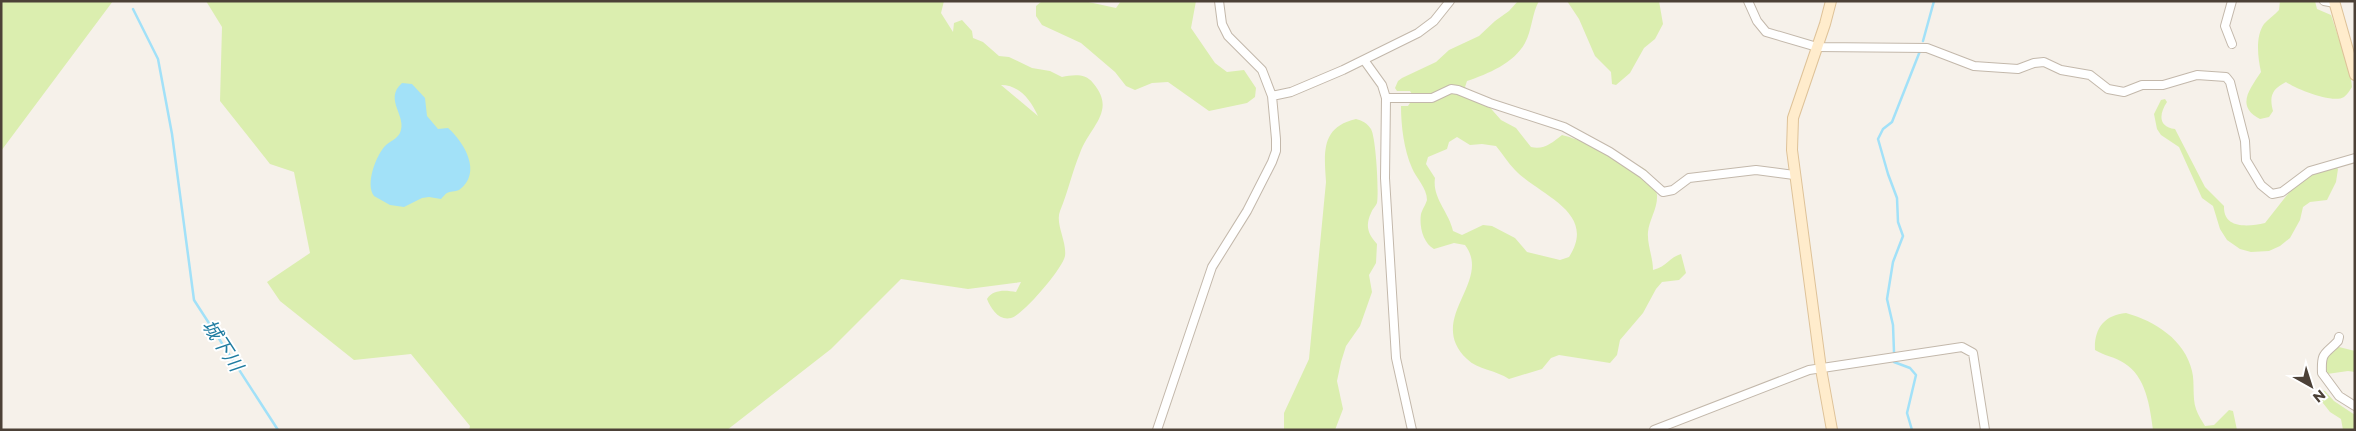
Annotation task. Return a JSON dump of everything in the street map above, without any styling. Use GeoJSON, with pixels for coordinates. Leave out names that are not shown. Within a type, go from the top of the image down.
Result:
{"type":"FeatureCollection","features":[{"type":"Feature","properties":{"kind":"street"},"geometry":{"type":"LineString","coordinates":[[1157,430],[1212,267],[1247,211],[1272,162],[1276,139],[1272,96],[1262,70],[1228,36],[1222,24],[1219,1]]}},
{"type":"Feature","properties":{"kind":"street"},"geometry":{"type":"LineString","coordinates":[[1272,96],[1291,92],[1364,60],[1426,28],[1450,1]]}},
{"type":"Feature","properties":{"kind":"street"},"geometry":{"type":"LineString","coordinates":[[1748,1],[1757,21],[1766,32],[1817,47],[1927,48],[1974,66],[2018,69],[2034,63],[2044,62],[2061,70],[2090,75],[2108,89],[2124,92],[2147,84],[2163,85],[2193,75],[2223,76],[2230,82],[2245,141],[2246,160],[2261,185],[2269,192],[2280,193],[2310,171],[2355,158]]}},
{"type":"Feature","properties":{"kind":"street"},"geometry":{"type":"LineString","coordinates":[[1831,1],[1793,118],[1792,150],[1821,369],[1832,430]]}},
{"type":"Feature","properties":{"kind":"street"},"geometry":{"type":"LineString","coordinates":[[2232,1],[2225,26],[2232,44]]}},
{"type":"Feature","properties":{"kind":"street"},"geometry":{"type":"LineString","coordinates":[[2331,2],[2355,75]]}},
{"type":"Feature","properties":{"kind":"street"},"geometry":{"type":"LineString","coordinates":[[1364,60],[1382,85],[1386,98],[1385,178],[1396,358],[1412,430]]}},
{"type":"Feature","properties":{"kind":"street"},"geometry":{"type":"LineString","coordinates":[[1386,98],[1432,98],[1451,89],[1458,90],[1490,103],[1564,127],[1610,152],[1643,174],[1663,192],[1674,190],[1689,178],[1756,170],[1794,174]]}},
{"type":"Feature","properties":{"kind":"street"},"geometry":{"type":"LineString","coordinates":[[2339,337],[2338,341],[2328,349],[2322,358],[2322,373],[2339,396],[2355,406]]}},
{"type":"Feature","properties":{"kind":"street"},"geometry":{"type":"LineString","coordinates":[[1654,430],[1809,370],[1962,346],[1973,353],[1985,430]]}},
{"type":"Feature","properties":{"kind":"green space"},"geometry":{"type":"Polygon","coordinates":[[[1,1],[113,1],[1,151],[1,1]]]}},
{"type":"Feature","properties":{"kind":"green space"},"geometry":{"type":"Polygon","coordinates":[[[206,1],[944,1],[941,13],[953,32],[954,23],[962,20],[972,31],[973,38],[983,42],[999,56],[1009,57],[1032,68],[1050,71],[1062,77],[1083,76],[1093,83],[1100,93],[1102,110],[1084,143],[1060,211],[1059,221],[1065,250],[1063,262],[1033,300],[1017,315],[1011,318],[999,316],[987,299],[996,292],[1016,292],[1021,282],[968,289],[901,279],[831,349],[727,430],[469,430],[470,426],[411,354],[354,360],[280,301],[267,282],[310,253],[294,172],[270,164],[220,101],[222,27],[206,1]],[[1001,85],[1038,116],[1028,99],[1019,90],[1001,85]]]}},
{"type":"Feature","properties":{"kind":"green space"},"geometry":{"type":"Polygon","coordinates":[[[1042,1],[1084,1],[1116,8],[1121,1],[1196,1],[1191,28],[1215,63],[1227,72],[1244,70],[1256,88],[1255,97],[1247,103],[1209,111],[1168,82],[1152,83],[1135,90],[1126,86],[1115,72],[1081,43],[1042,25],[1036,16],[1036,6],[1042,1]]]}},
{"type":"Feature","properties":{"kind":"green space"},"geometry":{"type":"Polygon","coordinates":[[[1518,1],[1539,1],[1527,38],[1520,50],[1500,67],[1467,81],[1465,87],[1468,91],[1478,94],[1501,120],[1516,128],[1531,147],[1544,147],[1562,135],[1609,151],[1644,168],[1650,175],[1657,195],[1648,232],[1653,270],[1681,254],[1686,273],[1679,280],[1662,282],[1656,289],[1643,313],[1620,340],[1617,355],[1610,363],[1559,355],[1551,358],[1542,369],[1509,379],[1471,363],[1456,344],[1453,330],[1455,315],[1471,273],[1471,259],[1465,245],[1454,243],[1434,249],[1427,243],[1421,229],[1421,219],[1427,196],[1409,161],[1402,122],[1401,106],[1408,106],[1412,95],[1410,91],[1397,91],[1395,88],[1398,81],[1402,78],[1436,62],[1449,50],[1479,36],[1518,1]],[[1457,137],[1449,142],[1447,149],[1428,157],[1426,164],[1435,178],[1438,199],[1453,231],[1462,235],[1483,225],[1492,226],[1515,238],[1527,252],[1560,260],[1569,257],[1576,241],[1576,228],[1571,217],[1562,206],[1515,170],[1496,146],[1470,145],[1457,137]]]}},
{"type":"Feature","properties":{"kind":"green space"},"geometry":{"type":"Polygon","coordinates":[[[1567,1],[1659,1],[1663,24],[1655,39],[1644,48],[1630,73],[1616,85],[1612,84],[1611,72],[1595,56],[1579,19],[1567,1]]]}},
{"type":"Feature","properties":{"kind":"green space"},"geometry":{"type":"Polygon","coordinates":[[[2280,1],[2315,1],[2317,9],[2331,15],[2350,72],[2352,87],[2344,97],[2332,99],[2306,92],[2286,82],[2277,87],[2273,94],[2271,101],[2273,111],[2269,117],[2260,119],[2248,109],[2247,97],[2261,72],[2258,48],[2261,29],[2279,10],[2280,1]]]}},
{"type":"Feature","properties":{"kind":"green space"},"geometry":{"type":"Polygon","coordinates":[[[2165,99],[2167,102],[2162,111],[2163,123],[2169,128],[2175,129],[2205,187],[2224,206],[2225,213],[2232,223],[2251,225],[2265,223],[2295,185],[2311,173],[2336,167],[2338,169],[2336,182],[2327,200],[2310,202],[2303,207],[2300,220],[2290,238],[2280,246],[2269,251],[2251,252],[2240,249],[2227,240],[2220,229],[2213,206],[2202,198],[2179,147],[2161,135],[2157,129],[2154,114],[2161,100],[2165,99]]]}},
{"type":"Feature","properties":{"kind":"green space"},"geometry":{"type":"Polygon","coordinates":[[[1356,119],[1365,122],[1371,129],[1376,153],[1377,203],[1369,218],[1368,226],[1371,237],[1377,244],[1376,263],[1369,275],[1372,292],[1360,326],[1346,346],[1341,362],[1337,381],[1343,409],[1335,430],[1284,430],[1284,413],[1309,359],[1326,182],[1325,151],[1327,142],[1336,128],[1356,119]]]}},
{"type":"Feature","properties":{"kind":"green space"},"geometry":{"type":"Polygon","coordinates":[[[2126,313],[2158,327],[2176,341],[2183,350],[2192,371],[2196,409],[2205,426],[2214,425],[2229,410],[2233,411],[2237,430],[2153,430],[2146,393],[2137,376],[2124,363],[2095,350],[2096,336],[2102,324],[2118,314],[2126,313]]]}},
{"type":"Feature","properties":{"kind":"green space"},"geometry":{"type":"Polygon","coordinates":[[[2339,347],[2355,351],[2355,372],[2327,374],[2324,372],[2324,364],[2327,357],[2331,351],[2339,347]]]}},
{"type":"Feature","properties":{"kind":"green space"},"geometry":{"type":"Polygon","coordinates":[[[2321,390],[2325,391],[2334,401],[2355,415],[2355,430],[2343,430],[2341,419],[2330,412],[2319,398],[2321,390]]]}},
{"type":"Feature","properties":{"kind":"water"},"geometry":{"type":"Polygon","coordinates":[[[402,83],[412,84],[425,98],[427,116],[438,129],[448,128],[460,141],[465,149],[470,167],[470,175],[466,183],[459,190],[448,192],[441,199],[422,198],[404,207],[390,205],[374,196],[371,185],[371,178],[378,156],[385,146],[397,137],[402,127],[395,96],[397,89],[402,83]]]}},
{"type":"Feature","properties":{"kind":"waterway"},"geometry":{"type":"LineString","coordinates":[[1923,41],[1934,1]]}},
{"type":"Feature","properties":{"kind":"waterway","name":"城下川"},"geometry":{"type":"LineString","coordinates":[[133,9],[158,59],[172,134],[194,300],[278,430]]}},
{"type":"Feature","properties":{"kind":"waterway"},"geometry":{"type":"LineString","coordinates":[[1894,352],[1893,325],[1887,299],[1893,262],[1903,236],[1898,222],[1897,198],[1878,139],[1883,129],[1892,122],[1920,51]]}},
{"type":"Feature","properties":{"kind":"waterway"},"geometry":{"type":"LineString","coordinates":[[1894,362],[1910,368],[1916,375],[1907,413],[1912,430]]}}]}
